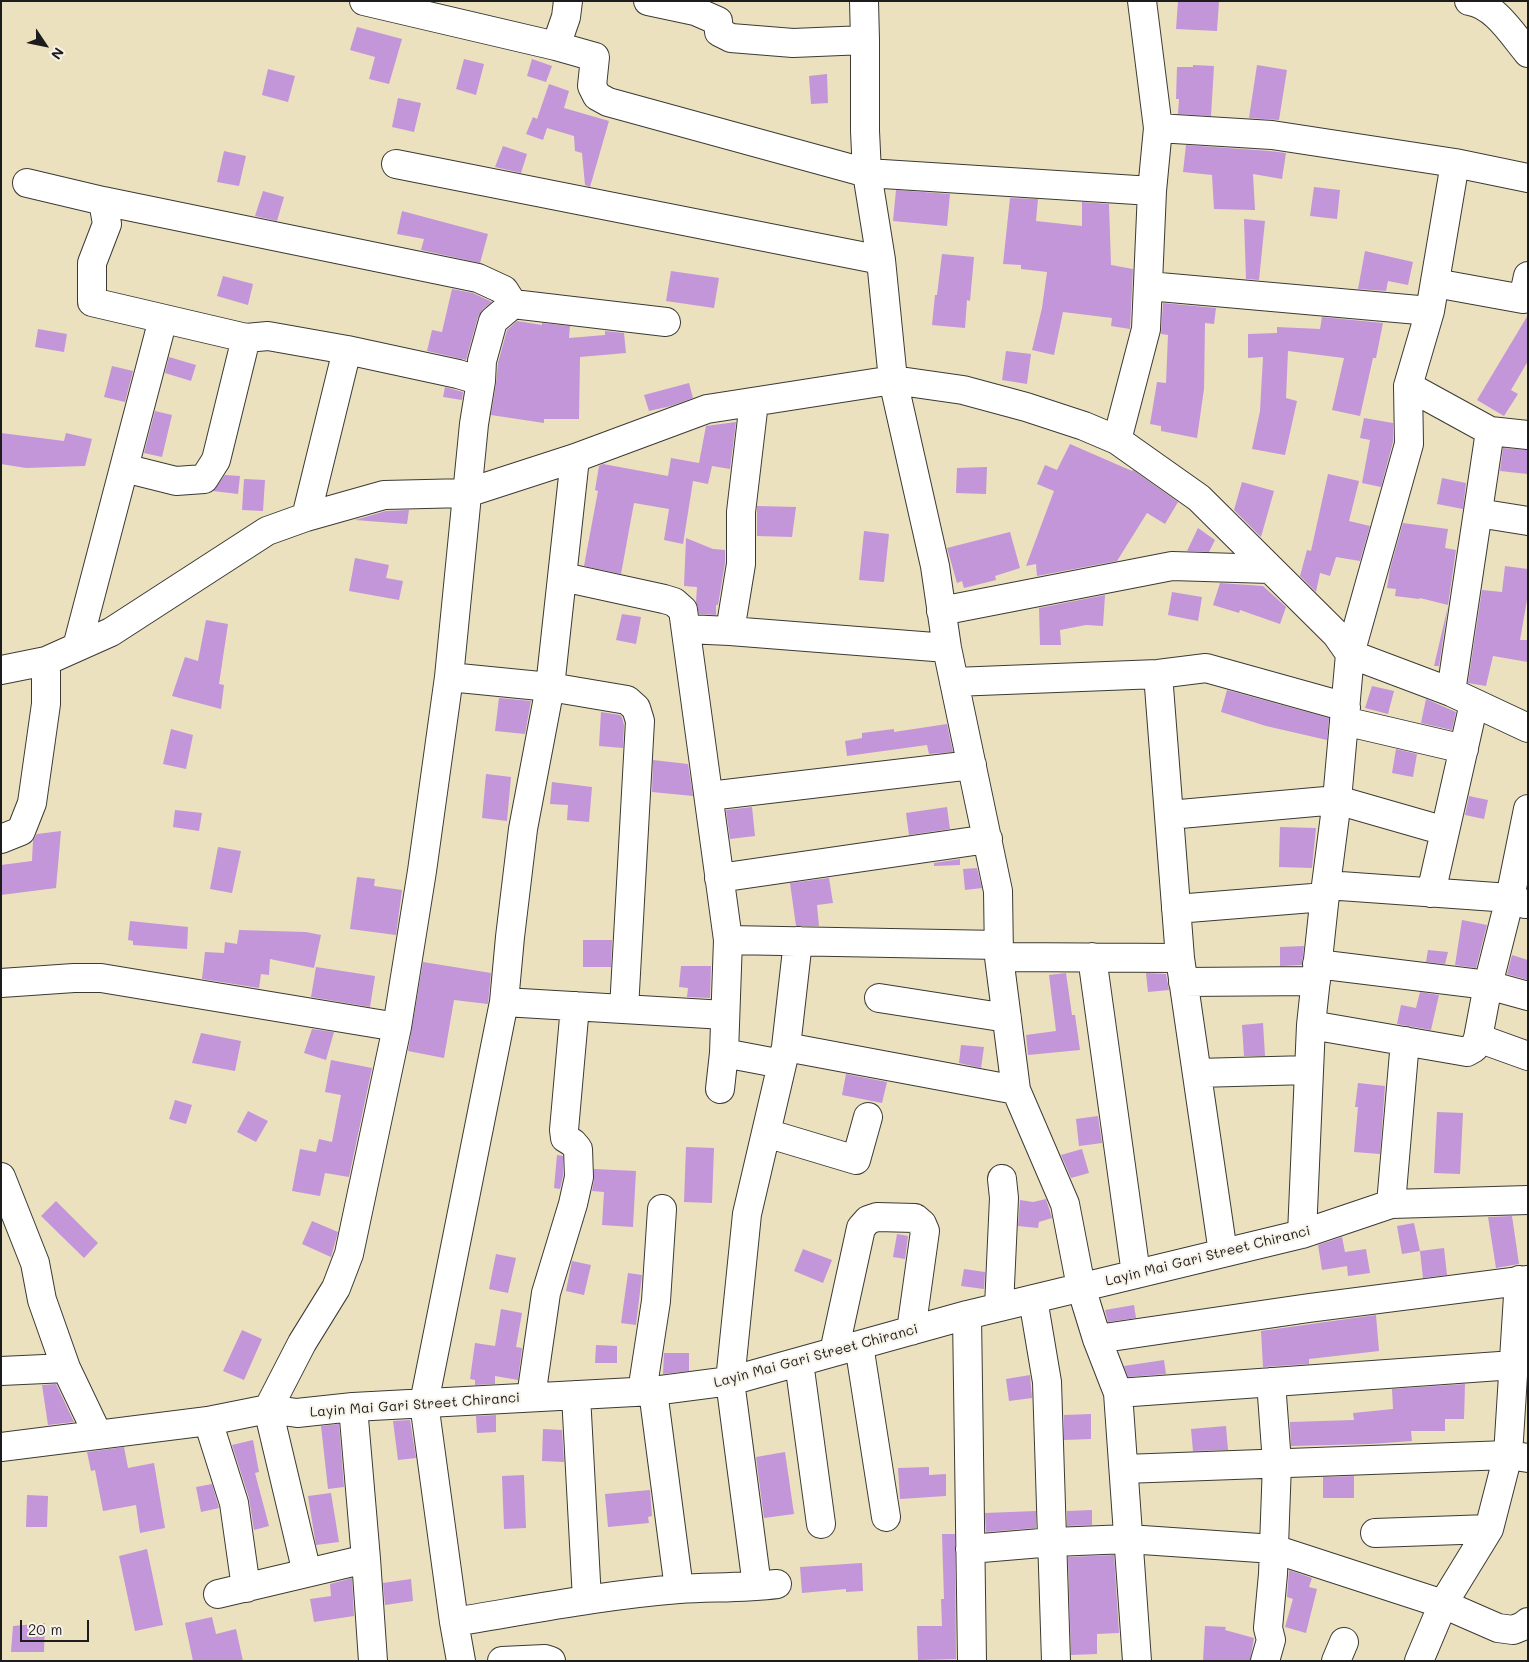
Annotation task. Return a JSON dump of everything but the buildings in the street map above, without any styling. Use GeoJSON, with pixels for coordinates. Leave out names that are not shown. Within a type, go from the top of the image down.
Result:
{"type":"FeatureCollection","features":[{"type":"Feature","properties":{"kind":"street"},"geometry":{"type":"LineString","coordinates":[[364,1],[556,46],[595,58],[592,86],[597,96],[608,102],[867,173],[1152,191]]}},
{"type":"Feature","properties":{"kind":"street"},"geometry":{"type":"LineString","coordinates":[[556,46],[566,17],[568,1]]}},
{"type":"Feature","properties":{"kind":"street"},"geometry":{"type":"LineString","coordinates":[[648,1],[695,11],[718,21],[719,32],[731,38],[793,43],[865,40]]}},
{"type":"Feature","properties":{"kind":"street"},"geometry":{"type":"LineString","coordinates":[[864,1],[867,173],[881,260],[893,380],[935,566],[947,648],[998,891],[999,951],[1016,1090],[1064,1204],[1081,1287],[1097,1339],[1118,1393],[1137,1661]]}},
{"type":"Feature","properties":{"kind":"street"},"geometry":{"type":"LineString","coordinates":[[1117,440],[1146,329],[1152,191],[1158,128],[1142,1]]}},
{"type":"Feature","properties":{"kind":"street"},"geometry":{"type":"LineString","coordinates":[[1469,1],[1476,2],[1498,17],[1528,54]]}},
{"type":"Feature","properties":{"kind":"street"},"geometry":{"type":"LineString","coordinates":[[1158,128],[1272,135],[1455,163],[1528,178]]}},
{"type":"Feature","properties":{"kind":"street"},"geometry":{"type":"LineString","coordinates":[[1302,1234],[1311,1025],[1337,800],[1350,654],[1409,444],[1408,386],[1430,311],[1455,163]]}},
{"type":"Feature","properties":{"kind":"street"},"geometry":{"type":"LineString","coordinates":[[396,164],[881,260]]}},
{"type":"Feature","properties":{"kind":"street"},"geometry":{"type":"LineString","coordinates":[[28,183],[103,201],[478,278],[504,290],[513,304]]}},
{"type":"Feature","properties":{"kind":"street"},"geometry":{"type":"LineString","coordinates":[[103,201],[107,224],[92,263],[92,302],[246,338],[268,336],[347,350],[458,374],[481,381]]}},
{"type":"Feature","properties":{"kind":"street"},"geometry":{"type":"LineString","coordinates":[[1435,283],[1526,292]]}},
{"type":"Feature","properties":{"kind":"street"},"geometry":{"type":"LineString","coordinates":[[1148,286],[1430,311]]}},
{"type":"Feature","properties":{"kind":"street"},"geometry":{"type":"LineString","coordinates":[[307,1573],[268,1409],[302,1343],[336,1288],[349,1254],[397,1027],[422,871],[449,677],[482,361],[494,321],[513,304],[666,322]]}},
{"type":"Feature","properties":{"kind":"street"},"geometry":{"type":"LineString","coordinates":[[77,647],[163,319]]}},
{"type":"Feature","properties":{"kind":"street"},"geometry":{"type":"LineString","coordinates":[[124,468],[176,481],[204,479],[216,460],[246,338]]}},
{"type":"Feature","properties":{"kind":"street"},"geometry":{"type":"LineString","coordinates":[[306,516],[347,350]]}},
{"type":"Feature","properties":{"kind":"street"},"geometry":{"type":"LineString","coordinates":[[1,670],[46,661],[111,632],[267,531],[306,516],[384,495],[467,493],[575,458],[707,409],[893,380],[963,390],[1026,406],[1084,426],[1117,440],[1199,498],[1336,634],[1350,654],[1463,697],[1528,728]]}},
{"type":"Feature","properties":{"kind":"street"},"geometry":{"type":"LineString","coordinates":[[1408,386],[1490,431],[1528,435]]}},
{"type":"Feature","properties":{"kind":"street"},"geometry":{"type":"LineString","coordinates":[[730,631],[741,564],[740,512],[754,402]]}},
{"type":"Feature","properties":{"kind":"street"},"geometry":{"type":"LineString","coordinates":[[1431,893],[1464,750],[1463,697],[1478,513],[1490,431]]}},
{"type":"Feature","properties":{"kind":"street"},"geometry":{"type":"LineString","coordinates":[[461,1661],[424,1403],[504,1002],[523,829],[550,687],[575,458]]}},
{"type":"Feature","properties":{"kind":"street"},"geometry":{"type":"LineString","coordinates":[[1478,513],[1528,521]]}},
{"type":"Feature","properties":{"kind":"street"},"geometry":{"type":"LineString","coordinates":[[941,611],[1172,566],[1270,569]]}},
{"type":"Feature","properties":{"kind":"street"},"geometry":{"type":"LineString","coordinates":[[563,577],[674,602],[684,610],[728,940],[724,1053],[720,1089]]}},
{"type":"Feature","properties":{"kind":"street"},"geometry":{"type":"LineString","coordinates":[[686,629],[947,648]]}},
{"type":"Feature","properties":{"kind":"street"},"geometry":{"type":"LineString","coordinates":[[1,839],[21,831],[32,803],[46,704],[46,661]]}},
{"type":"Feature","properties":{"kind":"street"},"geometry":{"type":"LineString","coordinates":[[954,682],[1158,674],[1206,668],[1345,714],[1464,750]]}},
{"type":"Feature","properties":{"kind":"street"},"geometry":{"type":"LineString","coordinates":[[1158,674],[1182,970],[1223,1253]]}},
{"type":"Feature","properties":{"kind":"street"},"geometry":{"type":"LineString","coordinates":[[449,677],[550,687],[627,700],[636,708],[640,721],[624,1009]]}},
{"type":"Feature","properties":{"kind":"street"},"geometry":{"type":"LineString","coordinates":[[709,796],[972,765]]}},
{"type":"Feature","properties":{"kind":"street"},"geometry":{"type":"LineString","coordinates":[[1169,815],[1337,800],[1445,831]]}},
{"type":"Feature","properties":{"kind":"street"},"geometry":{"type":"LineString","coordinates":[[1311,1025],[1467,1052],[1474,1048],[1478,1038],[1488,985],[1519,902],[1527,818]]}},
{"type":"Feature","properties":{"kind":"street"},"geometry":{"type":"LineString","coordinates":[[719,878],[988,839]]}},
{"type":"Feature","properties":{"kind":"street"},"geometry":{"type":"LineString","coordinates":[[1176,908],[1325,891],[1431,893],[1519,902]]}},
{"type":"Feature","properties":{"kind":"street"},"geometry":{"type":"LineString","coordinates":[[728,940],[999,951],[1092,957],[1182,970],[1316,972],[1488,985],[1528,996]]}},
{"type":"Feature","properties":{"kind":"street"},"geometry":{"type":"LineString","coordinates":[[454,1622],[587,1600],[679,1590],[767,1585],[730,1381],[747,1214],[784,1056],[798,942]]}},
{"type":"Feature","properties":{"kind":"street"},"geometry":{"type":"LineString","coordinates":[[1092,957],[1136,1274]]}},
{"type":"Feature","properties":{"kind":"street"},"geometry":{"type":"LineString","coordinates":[[1,983],[101,978],[397,1027]]}},
{"type":"Feature","properties":{"kind":"street"},"geometry":{"type":"LineString","coordinates":[[879,998],[1007,1018]]}},
{"type":"Feature","properties":{"kind":"street"},"geometry":{"type":"LineString","coordinates":[[504,1002],[725,1015]]}},
{"type":"Feature","properties":{"kind":"street"},"geometry":{"type":"LineString","coordinates":[[531,1398],[546,1293],[573,1204],[579,1177],[578,1149],[565,1138],[564,1130],[575,1006]]}},
{"type":"Feature","properties":{"kind":"street"},"geometry":{"type":"LineString","coordinates":[[1478,1038],[1528,1056]]}},
{"type":"Feature","properties":{"kind":"street"},"geometry":{"type":"LineString","coordinates":[[1391,1204],[1405,1041]]}},
{"type":"Feature","properties":{"kind":"street"},"geometry":{"type":"LineString","coordinates":[[724,1053],[784,1056],[1016,1090]]}},
{"type":"Feature","properties":{"kind":"street"},"geometry":{"type":"LineString","coordinates":[[1197,1073],[1309,1070]]}},
{"type":"Feature","properties":{"kind":"street"},"geometry":{"type":"LineString","coordinates":[[766,1133],[856,1160],[868,1117]]}},
{"type":"Feature","properties":{"kind":"street"},"geometry":{"type":"LineString","coordinates":[[1,1177],[35,1263],[42,1300],[66,1368],[98,1435]]}},
{"type":"Feature","properties":{"kind":"street"},"geometry":{"type":"LineString","coordinates":[[999,1307],[1004,1198],[1002,1179]]}},
{"type":"Feature","properties":{"kind":"street","name":"Layin Mai Gari Street Chiranci"},"geometry":{"type":"LineString","coordinates":[[1,1447],[208,1422],[268,1409],[297,1413],[353,1407],[648,1391],[730,1381],[967,1315],[1302,1234],[1391,1204],[1528,1200]]}},
{"type":"Feature","properties":{"kind":"street"},"geometry":{"type":"LineString","coordinates":[[662,1209],[648,1391],[679,1590]]}},
{"type":"Feature","properties":{"kind":"street"},"geometry":{"type":"LineString","coordinates":[[886,1517],[846,1349],[861,1228],[868,1220],[877,1216],[914,1218],[922,1224],[925,1231],[911,1330]]}},
{"type":"Feature","properties":{"kind":"street"},"geometry":{"type":"LineString","coordinates":[[1097,1339],[1309,1308],[1524,1280],[1514,1365],[1518,1456],[1489,1529],[1443,1604],[1419,1661]]}},
{"type":"Feature","properties":{"kind":"street"},"geometry":{"type":"LineString","coordinates":[[1033,1299],[1047,1382],[1056,1661]]}},
{"type":"Feature","properties":{"kind":"street"},"geometry":{"type":"LineString","coordinates":[[967,1315],[972,1661]]}},
{"type":"Feature","properties":{"kind":"street"},"geometry":{"type":"LineString","coordinates":[[799,1362],[821,1524]]}},
{"type":"Feature","properties":{"kind":"street"},"geometry":{"type":"LineString","coordinates":[[1118,1393],[1514,1365]]}},
{"type":"Feature","properties":{"kind":"street"},"geometry":{"type":"LineString","coordinates":[[1,1371],[66,1368]]}},
{"type":"Feature","properties":{"kind":"street"},"geometry":{"type":"LineString","coordinates":[[1265,1661],[1271,1640],[1268,1628],[1273,1574],[1277,1463],[1271,1382]]}},
{"type":"Feature","properties":{"kind":"street"},"geometry":{"type":"LineString","coordinates":[[576,1395],[587,1600]]}},
{"type":"Feature","properties":{"kind":"street"},"geometry":{"type":"LineString","coordinates":[[353,1407],[373,1661]]}},
{"type":"Feature","properties":{"kind":"street"},"geometry":{"type":"LineString","coordinates":[[208,1422],[234,1504],[246,1588]]}},
{"type":"Feature","properties":{"kind":"street"},"geometry":{"type":"LineString","coordinates":[[1124,1469],[1518,1456]]}},
{"type":"Feature","properties":{"kind":"street"},"geometry":{"type":"LineString","coordinates":[[1375,1533],[1489,1529]]}},
{"type":"Feature","properties":{"kind":"street"},"geometry":{"type":"LineString","coordinates":[[970,1549],[1053,1542],[1128,1539],[1274,1549],[1443,1604],[1498,1628],[1513,1630],[1528,1622]]}},
{"type":"Feature","properties":{"kind":"street"},"geometry":{"type":"LineString","coordinates":[[218,1594],[366,1559]]}},
{"type":"Feature","properties":{"kind":"street"},"geometry":{"type":"LineString","coordinates":[[502,1661],[545,1659],[551,1661]]}}]}
